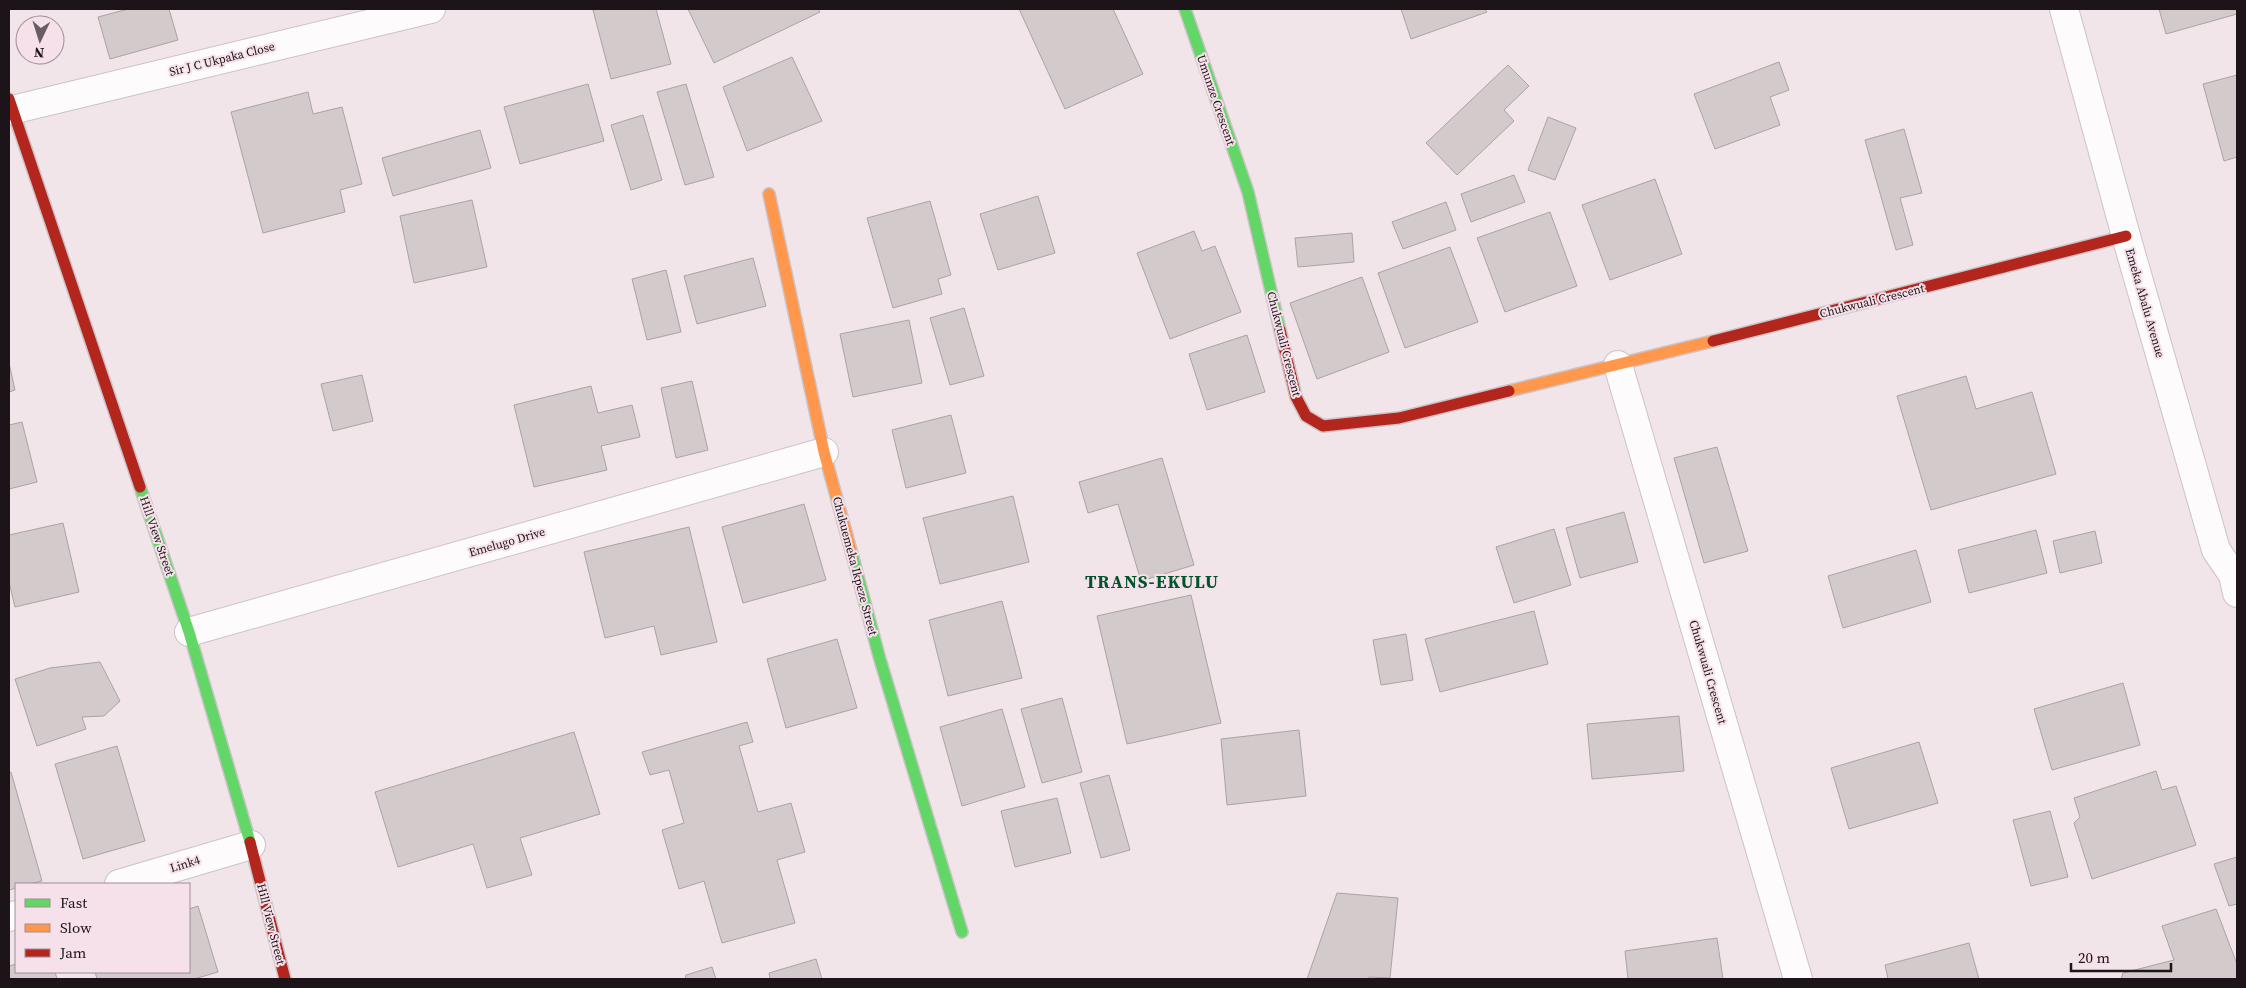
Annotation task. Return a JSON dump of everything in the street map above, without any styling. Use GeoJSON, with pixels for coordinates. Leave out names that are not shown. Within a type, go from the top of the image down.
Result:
{"type":"FeatureCollection","features":[{"type":"Feature","properties":{"kind":"street","name":"Sir J C Ukpaka Close"},"geometry":{"type":"LineString","coordinates":[[10,104],[431,9]]}},
{"type":"Feature","properties":{"kind":"street","name":"Umunze Crescent"},"geometry":{"type":"LineString","coordinates":[[1185,9],[1248,192]]}},
{"type":"Feature","properties":{"kind":"street","name":"Emeka Abalu Avenue"},"geometry":{"type":"LineString","coordinates":[[2064,9],[2126,236],[2216,550],[2236,581]]}},
{"type":"Feature","properties":{"kind":"street","name":"Hill View Street"},"geometry":{"type":"LineString","coordinates":[[10,104],[189,632],[251,845],[285,979]]}},
{"type":"Feature","properties":{"kind":"street","name":"Chukwuali Crescent"},"geometry":{"type":"LineString","coordinates":[[1248,192],[1296,397],[1306,416],[1323,426],[1399,418],[1618,365],[2126,236]]}},
{"type":"Feature","properties":{"kind":"street","name":"Chukuemeka Ikpeze Street"},"geometry":{"type":"LineString","coordinates":[[769,194],[824,452],[879,656],[962,932]]}},
{"type":"Feature","properties":{"kind":"street","name":"Chukwuali Crescent"},"geometry":{"type":"LineString","coordinates":[[1618,365],[1798,979]]}},
{"type":"Feature","properties":{"kind":"street","name":"Emelugo Drive"},"geometry":{"type":"LineString","coordinates":[[189,632],[824,452]]}},
{"type":"Feature","properties":{"kind":"street","name":"Link4"},"geometry":{"type":"LineString","coordinates":[[122,883],[251,845]]}},
{"type":"Feature","properties":{"kind":"building"},"geometry":{"type":"Polygon","coordinates":[[[128,9],[169,9],[178,40],[110,59],[98,17],[128,9]]]}},
{"type":"Feature","properties":{"kind":"building"},"geometry":{"type":"Polygon","coordinates":[[[656,9],[671,64],[611,79],[593,10],[656,9]]]}},
{"type":"Feature","properties":{"kind":"building"},"geometry":{"type":"Polygon","coordinates":[[[688,9],[818,9],[820,12],[714,63],[688,9]]]}},
{"type":"Feature","properties":{"kind":"building"},"geometry":{"type":"Polygon","coordinates":[[[1019,9],[1113,9],[1143,74],[1065,109],[1019,9]]]}},
{"type":"Feature","properties":{"kind":"building"},"geometry":{"type":"Polygon","coordinates":[[[1401,9],[1485,9],[1487,12],[1411,39],[1401,9]]]}},
{"type":"Feature","properties":{"kind":"building"},"geometry":{"type":"Polygon","coordinates":[[[2159,9],[2237,9],[2237,14],[2166,34],[2159,9]]]}},
{"type":"Feature","properties":{"kind":"building"},"geometry":{"type":"Polygon","coordinates":[[[792,57],[822,121],[747,151],[723,87],[792,57]]]}},
{"type":"Feature","properties":{"kind":"building"},"geometry":{"type":"Polygon","coordinates":[[[1779,62],[1789,90],[1770,97],[1780,125],[1715,149],[1694,94],[1779,62]]]}},
{"type":"Feature","properties":{"kind":"building"},"geometry":{"type":"Polygon","coordinates":[[[1508,65],[1529,86],[1504,110],[1514,121],[1457,175],[1426,143],[1508,65]]]}},
{"type":"Feature","properties":{"kind":"building"},"geometry":{"type":"Polygon","coordinates":[[[2237,75],[2237,157],[2224,161],[2203,84],[2237,75]]]}},
{"type":"Feature","properties":{"kind":"building"},"geometry":{"type":"Polygon","coordinates":[[[588,84],[604,141],[520,164],[504,107],[588,84]]]}},
{"type":"Feature","properties":{"kind":"building"},"geometry":{"type":"Polygon","coordinates":[[[686,84],[714,177],[685,185],[657,92],[686,84]]]}},
{"type":"Feature","properties":{"kind":"building"},"geometry":{"type":"Polygon","coordinates":[[[308,92],[313,114],[342,107],[362,184],[340,190],[345,212],[263,233],[231,112],[308,92]]]}},
{"type":"Feature","properties":{"kind":"building"},"geometry":{"type":"Polygon","coordinates":[[[643,115],[662,180],[631,190],[611,125],[643,115]]]}},
{"type":"Feature","properties":{"kind":"building"},"geometry":{"type":"Polygon","coordinates":[[[1548,117],[1576,128],[1555,180],[1528,170],[1548,117]]]}},
{"type":"Feature","properties":{"kind":"building"},"geometry":{"type":"Polygon","coordinates":[[[1904,129],[1922,193],[1900,198],[1913,245],[1896,250],[1865,140],[1904,129]]]}},
{"type":"Feature","properties":{"kind":"building"},"geometry":{"type":"Polygon","coordinates":[[[480,130],[491,168],[393,196],[382,158],[480,130]]]}},
{"type":"Feature","properties":{"kind":"building"},"geometry":{"type":"Polygon","coordinates":[[[1514,175],[1525,202],[1471,222],[1461,194],[1514,175]]]}},
{"type":"Feature","properties":{"kind":"building"},"geometry":{"type":"Polygon","coordinates":[[[1655,179],[1682,254],[1610,280],[1582,205],[1655,179]]]}},
{"type":"Feature","properties":{"kind":"building"},"geometry":{"type":"Polygon","coordinates":[[[1038,196],[1055,253],[998,270],[980,214],[1038,196]]]}},
{"type":"Feature","properties":{"kind":"building"},"geometry":{"type":"Polygon","coordinates":[[[472,200],[487,267],[414,283],[400,216],[472,200]]]}},
{"type":"Feature","properties":{"kind":"building"},"geometry":{"type":"Polygon","coordinates":[[[930,201],[951,275],[938,279],[942,294],[893,308],[867,218],[930,201]]]}},
{"type":"Feature","properties":{"kind":"building"},"geometry":{"type":"Polygon","coordinates":[[[1446,202],[1456,230],[1403,249],[1392,222],[1446,202]]]}},
{"type":"Feature","properties":{"kind":"building"},"geometry":{"type":"Polygon","coordinates":[[[1550,212],[1577,286],[1505,312],[1477,238],[1550,212]]]}},
{"type":"Feature","properties":{"kind":"building"},"geometry":{"type":"Polygon","coordinates":[[[1194,231],[1202,251],[1215,246],[1241,312],[1170,339],[1137,253],[1194,231]]]}},
{"type":"Feature","properties":{"kind":"building"},"geometry":{"type":"Polygon","coordinates":[[[1352,233],[1354,262],[1298,267],[1295,238],[1352,233]]]}},
{"type":"Feature","properties":{"kind":"building"},"geometry":{"type":"Polygon","coordinates":[[[1450,247],[1478,322],[1405,348],[1378,273],[1450,247]]]}},
{"type":"Feature","properties":{"kind":"building"},"geometry":{"type":"Polygon","coordinates":[[[753,258],[766,306],[697,324],[684,276],[753,258]]]}},
{"type":"Feature","properties":{"kind":"building"},"geometry":{"type":"Polygon","coordinates":[[[666,270],[681,332],[647,340],[632,279],[666,270]]]}},
{"type":"Feature","properties":{"kind":"building"},"geometry":{"type":"Polygon","coordinates":[[[1362,277],[1389,352],[1317,379],[1290,303],[1362,277]]]}},
{"type":"Feature","properties":{"kind":"building"},"geometry":{"type":"Polygon","coordinates":[[[964,308],[984,376],[950,385],[930,318],[964,308]]]}},
{"type":"Feature","properties":{"kind":"building"},"geometry":{"type":"Polygon","coordinates":[[[909,320],[922,383],[853,397],[840,334],[909,320]]]}},
{"type":"Feature","properties":{"kind":"building"},"geometry":{"type":"Polygon","coordinates":[[[1247,335],[1265,392],[1207,410],[1189,354],[1247,335]]]}},
{"type":"Feature","properties":{"kind":"building"},"geometry":{"type":"Polygon","coordinates":[[[9,363],[15,390],[9,392],[9,363]]]}},
{"type":"Feature","properties":{"kind":"building"},"geometry":{"type":"Polygon","coordinates":[[[362,375],[373,421],[333,431],[321,384],[362,375]]]}},
{"type":"Feature","properties":{"kind":"building"},"geometry":{"type":"Polygon","coordinates":[[[1966,376],[1976,409],[2032,392],[2056,474],[1931,510],[1897,396],[1966,376]]]}},
{"type":"Feature","properties":{"kind":"building"},"geometry":{"type":"Polygon","coordinates":[[[692,381],[708,450],[676,458],[661,388],[692,381]]]}},
{"type":"Feature","properties":{"kind":"building"},"geometry":{"type":"Polygon","coordinates":[[[591,386],[598,413],[632,405],[640,437],[601,446],[607,470],[534,487],[514,405],[591,386]]]}},
{"type":"Feature","properties":{"kind":"building"},"geometry":{"type":"Polygon","coordinates":[[[951,415],[966,473],[906,488],[892,430],[951,415]]]}},
{"type":"Feature","properties":{"kind":"building"},"geometry":{"type":"Polygon","coordinates":[[[22,422],[37,482],[9,489],[9,425],[22,422]]]}},
{"type":"Feature","properties":{"kind":"building"},"geometry":{"type":"Polygon","coordinates":[[[1717,447],[1748,551],[1704,563],[1674,458],[1717,447]]]}},
{"type":"Feature","properties":{"kind":"building"},"geometry":{"type":"Polygon","coordinates":[[[1162,458],[1194,565],[1141,581],[1118,504],[1088,513],[1079,482],[1162,458]]]}},
{"type":"Feature","properties":{"kind":"building"},"geometry":{"type":"Polygon","coordinates":[[[1013,496],[1029,562],[940,584],[923,518],[1013,496]]]}},
{"type":"Feature","properties":{"kind":"building"},"geometry":{"type":"Polygon","coordinates":[[[804,504],[826,580],[743,603],[722,527],[804,504]]]}},
{"type":"Feature","properties":{"kind":"building"},"geometry":{"type":"Polygon","coordinates":[[[1624,512],[1638,562],[1580,578],[1566,528],[1624,512]]]}},
{"type":"Feature","properties":{"kind":"building"},"geometry":{"type":"Polygon","coordinates":[[[63,523],[79,592],[15,607],[9,582],[9,535],[63,523]]]}},
{"type":"Feature","properties":{"kind":"building"},"geometry":{"type":"Polygon","coordinates":[[[689,527],[717,642],[661,655],[654,626],[605,638],[584,552],[689,527]]]}},
{"type":"Feature","properties":{"kind":"building"},"geometry":{"type":"Polygon","coordinates":[[[1554,529],[1571,585],[1514,603],[1496,547],[1554,529]]]}},
{"type":"Feature","properties":{"kind":"building"},"geometry":{"type":"Polygon","coordinates":[[[2036,530],[2047,573],[1969,593],[1958,550],[2036,530]]]}},
{"type":"Feature","properties":{"kind":"building"},"geometry":{"type":"Polygon","coordinates":[[[2095,531],[2102,563],[2060,573],[2053,541],[2095,531]]]}},
{"type":"Feature","properties":{"kind":"building"},"geometry":{"type":"Polygon","coordinates":[[[1916,550],[1931,602],[1843,628],[1828,576],[1916,550]]]}},
{"type":"Feature","properties":{"kind":"building"},"geometry":{"type":"Polygon","coordinates":[[[1191,595],[1221,723],[1127,744],[1097,616],[1191,595]]]}},
{"type":"Feature","properties":{"kind":"building"},"geometry":{"type":"Polygon","coordinates":[[[1002,601],[1022,678],[948,696],[929,620],[1002,601]]]}},
{"type":"Feature","properties":{"kind":"building"},"geometry":{"type":"Polygon","coordinates":[[[1534,611],[1548,664],[1440,692],[1425,639],[1534,611]]]}},
{"type":"Feature","properties":{"kind":"building"},"geometry":{"type":"Polygon","coordinates":[[[1406,634],[1413,680],[1381,685],[1373,640],[1406,634]]]}},
{"type":"Feature","properties":{"kind":"building"},"geometry":{"type":"Polygon","coordinates":[[[837,639],[857,708],[786,728],[767,659],[837,639]]]}},
{"type":"Feature","properties":{"kind":"building"},"geometry":{"type":"Polygon","coordinates":[[[100,662],[120,701],[104,716],[82,717],[86,729],[37,746],[15,679],[50,668],[100,662]]]}},
{"type":"Feature","properties":{"kind":"building"},"geometry":{"type":"Polygon","coordinates":[[[2123,683],[2140,745],[2052,770],[2034,709],[2123,683]]]}},
{"type":"Feature","properties":{"kind":"building"},"geometry":{"type":"Polygon","coordinates":[[[1062,698],[1082,772],[1042,783],[1021,709],[1062,698]]]}},
{"type":"Feature","properties":{"kind":"building"},"geometry":{"type":"Polygon","coordinates":[[[1002,709],[1025,787],[962,806],[940,727],[1002,709]]]}},
{"type":"Feature","properties":{"kind":"building"},"geometry":{"type":"Polygon","coordinates":[[[1679,716],[1684,771],[1592,779],[1587,724],[1679,716]]]}},
{"type":"Feature","properties":{"kind":"building"},"geometry":{"type":"Polygon","coordinates":[[[747,722],[753,742],[739,746],[758,812],[791,803],[805,852],[777,860],[795,923],[722,943],[704,881],[679,889],[662,830],[684,823],[669,770],[650,775],[642,752],[747,722]]]}},
{"type":"Feature","properties":{"kind":"building"},"geometry":{"type":"Polygon","coordinates":[[[1299,730],[1306,796],[1227,805],[1221,739],[1299,730]]]}},
{"type":"Feature","properties":{"kind":"building"},"geometry":{"type":"Polygon","coordinates":[[[574,732],[600,814],[520,838],[532,875],[487,888],[473,844],[398,867],[375,792],[574,732]]]}},
{"type":"Feature","properties":{"kind":"building"},"geometry":{"type":"Polygon","coordinates":[[[1919,742],[1938,803],[1849,829],[1831,768],[1919,742]]]}},
{"type":"Feature","properties":{"kind":"building"},"geometry":{"type":"Polygon","coordinates":[[[117,746],[145,841],[83,859],[55,764],[117,746]]]}},
{"type":"Feature","properties":{"kind":"building"},"geometry":{"type":"Polygon","coordinates":[[[2156,771],[2162,790],[2176,786],[2196,845],[2092,879],[2074,823],[2080,817],[2074,798],[2156,771]]]}},
{"type":"Feature","properties":{"kind":"building"},"geometry":{"type":"Polygon","coordinates":[[[11,772],[42,881],[15,883],[15,888],[9,890],[9,773],[11,772]]]}},
{"type":"Feature","properties":{"kind":"building"},"geometry":{"type":"Polygon","coordinates":[[[1109,775],[1130,850],[1101,858],[1080,783],[1109,775]]]}},
{"type":"Feature","properties":{"kind":"building"},"geometry":{"type":"Polygon","coordinates":[[[1057,798],[1071,853],[1015,867],[1001,811],[1057,798]]]}},
{"type":"Feature","properties":{"kind":"building"},"geometry":{"type":"Polygon","coordinates":[[[2050,811],[2068,877],[2031,886],[2013,820],[2050,811]]]}},
{"type":"Feature","properties":{"kind":"building"},"geometry":{"type":"Polygon","coordinates":[[[2237,857],[2237,904],[2229,906],[2214,864],[2237,857]]]}},
{"type":"Feature","properties":{"kind":"building"},"geometry":{"type":"Polygon","coordinates":[[[1337,893],[1398,898],[1390,978],[1307,979],[1337,893]]]}},
{"type":"Feature","properties":{"kind":"building"},"geometry":{"type":"Polygon","coordinates":[[[198,906],[218,972],[194,979],[97,979],[95,973],[190,973],[190,909],[198,906]]]}},
{"type":"Feature","properties":{"kind":"building"},"geometry":{"type":"Polygon","coordinates":[[[2216,909],[2237,964],[2237,979],[2121,979],[2123,973],[2174,960],[2162,926],[2216,909]]]}},
{"type":"Feature","properties":{"kind":"building"},"geometry":{"type":"Polygon","coordinates":[[[1717,938],[1723,979],[1628,979],[1625,951],[1717,938]]]}},
{"type":"Feature","properties":{"kind":"building"},"geometry":{"type":"Polygon","coordinates":[[[1969,943],[1979,979],[1888,979],[1885,965],[1969,943]]]}},
{"type":"Feature","properties":{"kind":"building"},"geometry":{"type":"Polygon","coordinates":[[[816,959],[822,979],[770,979],[769,973],[816,959]]]}},
{"type":"Feature","properties":{"kind":"building"},"geometry":{"type":"Polygon","coordinates":[[[15,964],[15,973],[55,973],[57,979],[9,979],[9,966],[15,964]]]}},
{"type":"Feature","properties":{"kind":"building"},"geometry":{"type":"Polygon","coordinates":[[[712,967],[716,979],[685,979],[686,975],[712,967]]]}},
{"type":"Feature","properties":{"kind":"traffic: fast"},"geometry":{"type":"LineString","coordinates":[[1185,9],[1248,192],[1280,330]]}},
{"type":"Feature","properties":{"kind":"traffic: fast"},"geometry":{"type":"LineString","coordinates":[[140,487],[189,632],[250,842]]}},
{"type":"Feature","properties":{"kind":"traffic: fast"},"geometry":{"type":"LineString","coordinates":[[852,554],[879,656],[962,932]]}},
{"type":"Feature","properties":{"kind":"traffic: slow"},"geometry":{"type":"LineString","coordinates":[[769,194],[824,452],[852,554]]}},
{"type":"Feature","properties":{"kind":"traffic: slow"},"geometry":{"type":"LineString","coordinates":[[1509,391],[1713,341]]}},
{"type":"Feature","properties":{"kind":"traffic: jam"},"geometry":{"type":"LineString","coordinates":[[9,99],[140,487]]}},
{"type":"Feature","properties":{"kind":"traffic: jam"},"geometry":{"type":"LineString","coordinates":[[1713,341],[2126,236]]}},
{"type":"Feature","properties":{"kind":"traffic: jam"},"geometry":{"type":"LineString","coordinates":[[1280,330],[1296,397],[1306,416],[1323,426],[1399,418],[1509,391]]}},
{"type":"Feature","properties":{"kind":"traffic: jam"},"geometry":{"type":"LineString","coordinates":[[250,842],[285,979]]}},
{"type":"Feature","properties":{"kind":"district","name":"TRANS-EKULU"},"geometry":{"type":"Point","coordinates":[1152,581]}}]}
